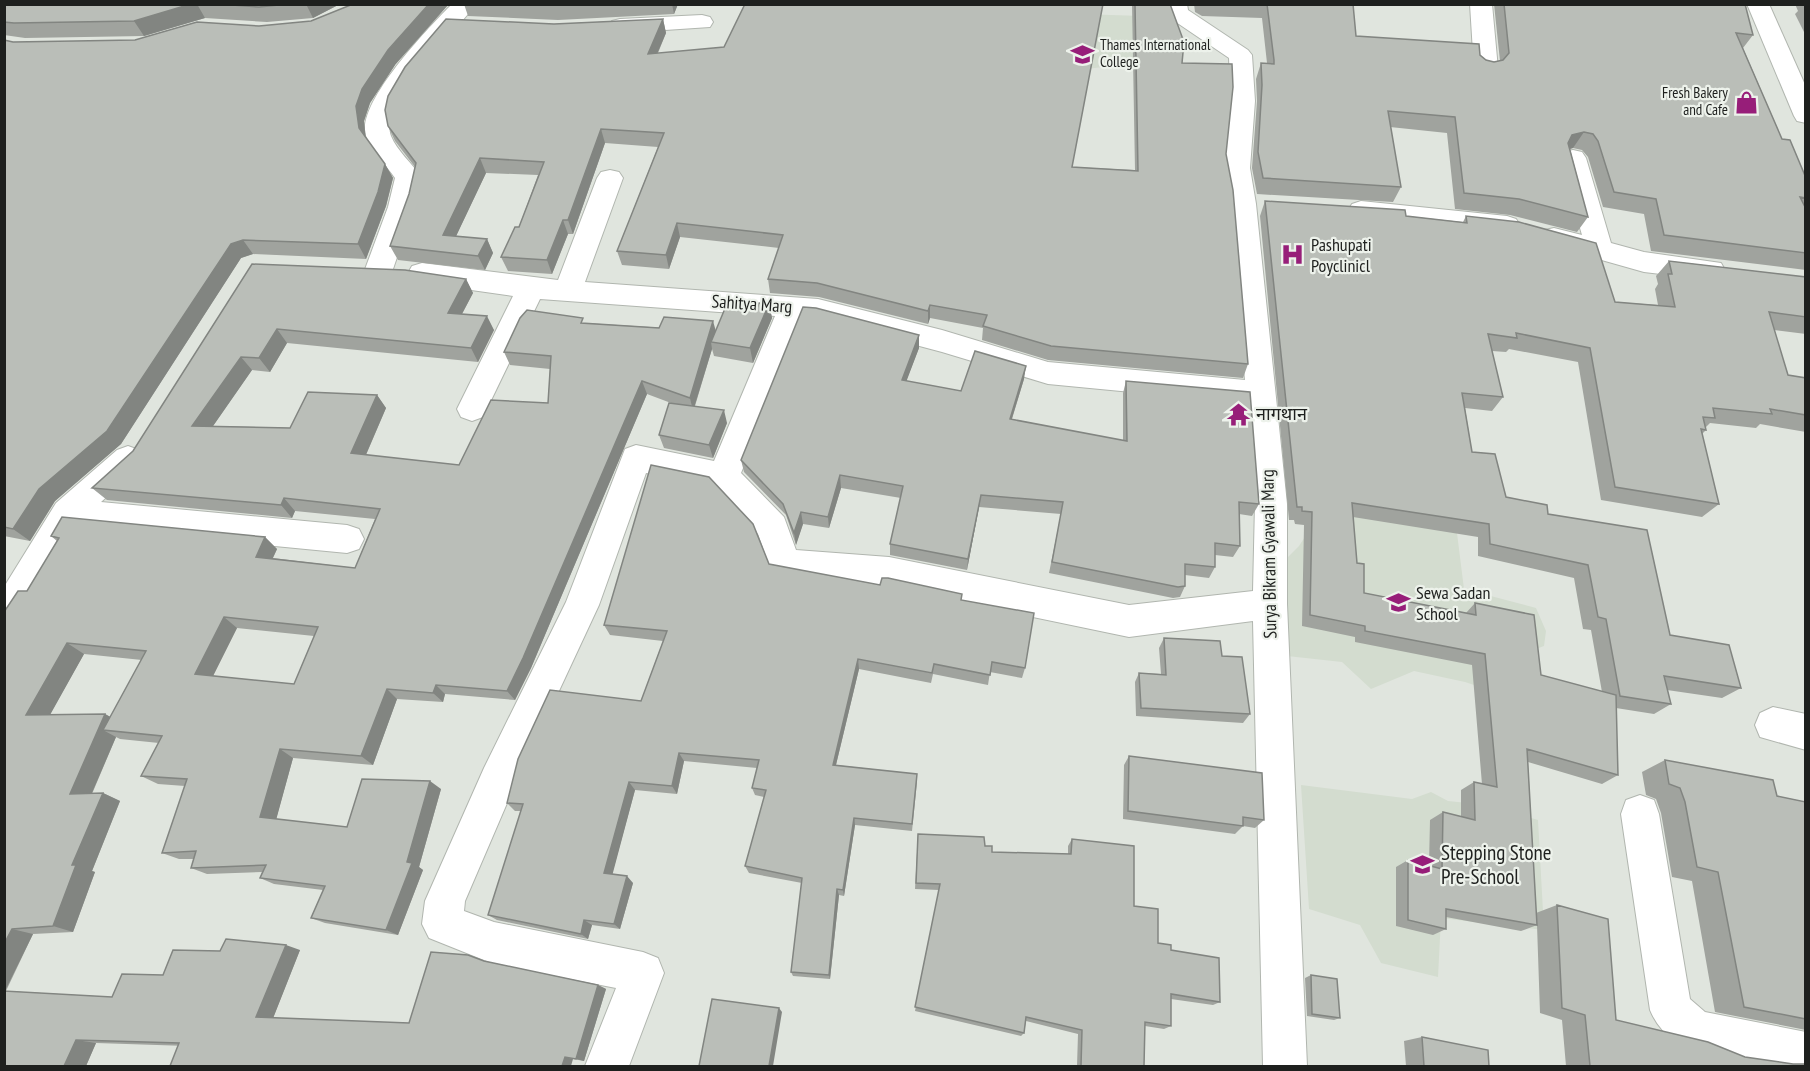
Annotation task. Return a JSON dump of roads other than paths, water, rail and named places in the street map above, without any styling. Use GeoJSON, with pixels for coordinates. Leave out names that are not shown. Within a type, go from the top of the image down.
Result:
{"type":"FeatureCollection","features":[{"type":"Feature","properties":{"kind":"street","name":"Surya Bikram Gyawali Marg"},"geometry":{"type":"LineString","coordinates":[[1176,4],[1178,13],[1240,55],[1243,101],[1237,168],[1255,205],[1261,393],[1271,504],[1270,604],[1285,1066]]}},
{"type":"Feature","properties":{"kind":"street"},"geometry":{"type":"LineString","coordinates":[[1481,4],[1486,69]]}},
{"type":"Feature","properties":{"kind":"street"},"geometry":{"type":"LineString","coordinates":[[1758,4],[1800,95],[1806,116]]}},
{"type":"Feature","properties":{"kind":"street","name":"Sahitya Marg"},"geometry":{"type":"LineString","coordinates":[[471,15],[443,24],[381,105],[376,120],[377,135],[408,177],[400,207],[367,272],[413,272],[531,288],[818,309],[942,341],[1048,373],[1261,393]]}},
{"type":"Feature","properties":{"kind":"street"},"geometry":{"type":"LineString","coordinates":[[601,27],[702,22]]}},
{"type":"Feature","properties":{"kind":"street"},"geometry":{"type":"LineString","coordinates":[[1573,158],[1599,249]]}},
{"type":"Feature","properties":{"kind":"street"},"geometry":{"type":"LineString","coordinates":[[568,291],[610,178]]}},
{"type":"Feature","properties":{"kind":"street"},"geometry":{"type":"LineString","coordinates":[[1337,209],[1509,226],[1644,262],[1736,273]]}},
{"type":"Feature","properties":{"kind":"street"},"geometry":{"type":"LineString","coordinates":[[472,409],[531,288]]}},
{"type":"Feature","properties":{"kind":"street"},"geometry":{"type":"LineString","coordinates":[[724,476],[793,307]]}},
{"type":"Feature","properties":{"kind":"street"},"geometry":{"type":"LineString","coordinates":[[4,619],[68,513],[134,454],[147,434]]}},
{"type":"Feature","properties":{"kind":"street"},"geometry":{"type":"LineString","coordinates":[[607,1066],[643,973],[494,943],[443,924],[445,901],[497,781],[582,605],[636,458],[724,476],[772,527],[784,563],[889,572],[1129,621],[1270,604]]}},
{"type":"Feature","properties":{"kind":"street"},"geometry":{"type":"LineString","coordinates":[[68,513],[347,539]]}},
{"type":"Feature","properties":{"kind":"street"},"geometry":{"type":"LineString","coordinates":[[1640,814],[1671,1010],[1695,1031],[1806,1054]]}},
{"type":"Feature","properties":{"kind":"place","name":"Thames International College"},"geometry":{"type":"Point","coordinates":[1082,54]}},
{"type":"Feature","properties":{"kind":"place","name":"Fresh Bakery and Cafe"},"geometry":{"type":"Point","coordinates":[1746,102]}},
{"type":"Feature","properties":{"kind":"place","name":"Pashupati Poyclinicl"},"geometry":{"type":"Point","coordinates":[1293,255]}},
{"type":"Feature","properties":{"kind":"place","name":"नागथान"},"geometry":{"type":"Point","coordinates":[1238,414]}},
{"type":"Feature","properties":{"kind":"place","name":"Sewa Sadan School"},"geometry":{"type":"Point","coordinates":[1398,603]}},
{"type":"Feature","properties":{"kind":"place","name":"Stepping Stone Pre-School"},"geometry":{"type":"Point","coordinates":[1423,865]}}]}
